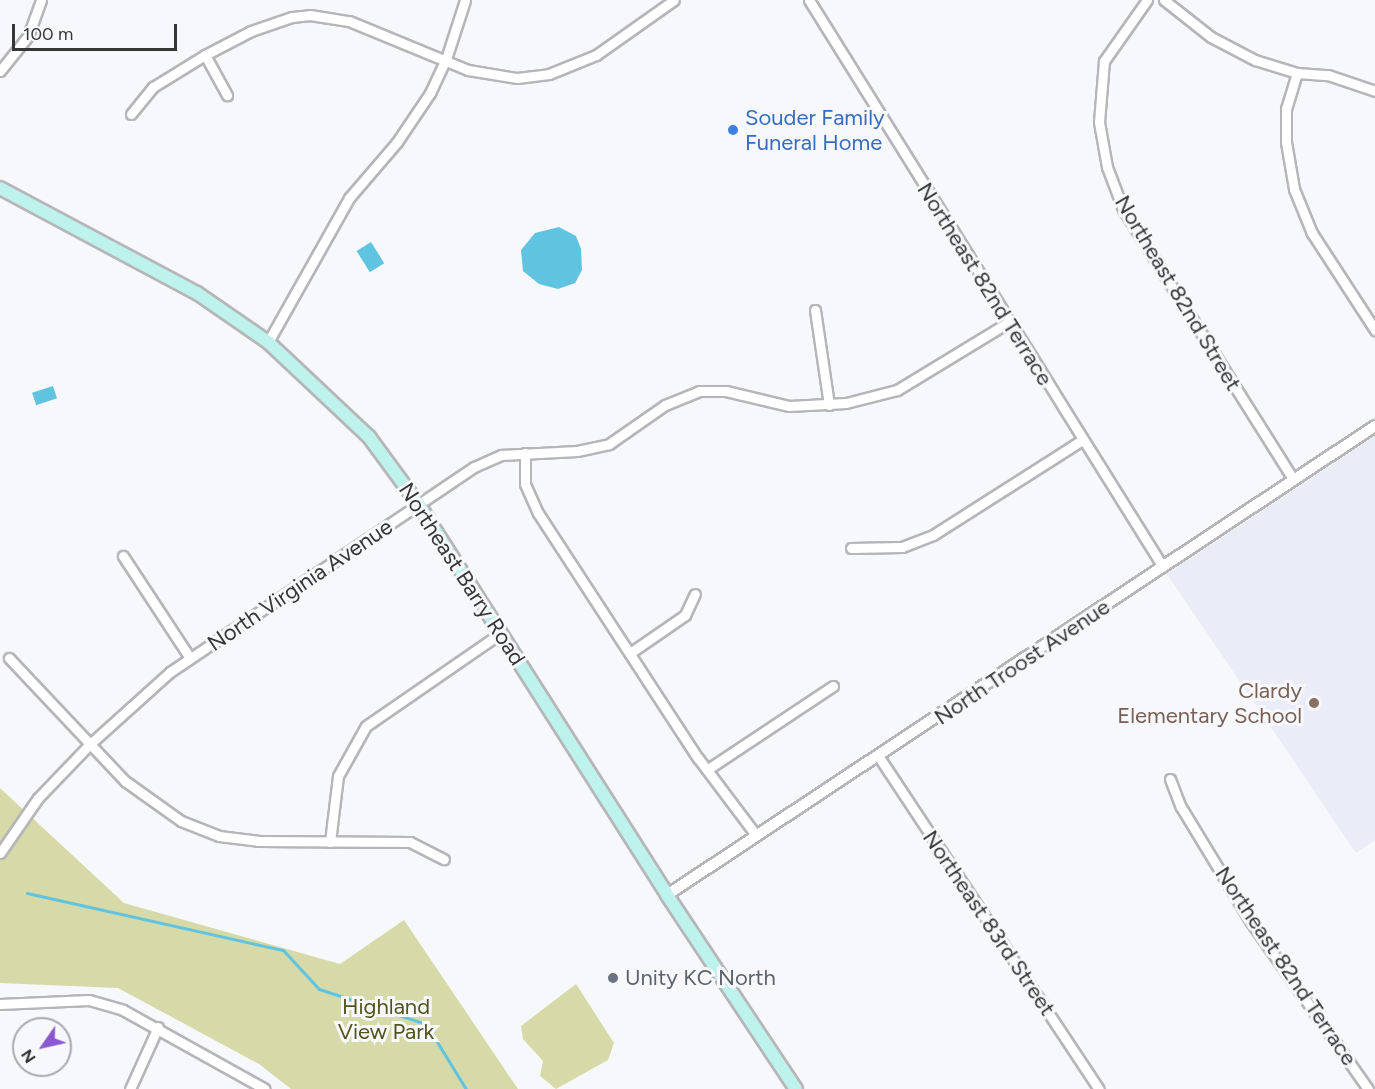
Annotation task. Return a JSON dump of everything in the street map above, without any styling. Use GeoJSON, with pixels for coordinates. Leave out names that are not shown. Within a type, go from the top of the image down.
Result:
{"type":"FeatureCollection","features":[{"type":"Feature","properties":{"kind":"main road","name":"Northeast Barry Road"},"geometry":{"type":"LineString","coordinates":[[0,188],[197,293],[268,342],[369,437],[419,505],[667,895],[796,1089]]}},
{"type":"Feature","properties":{"kind":"street"},"geometry":{"type":"LineString","coordinates":[[0,71],[28,36],[41,0]]}},
{"type":"Feature","properties":{"kind":"street"},"geometry":{"type":"LineString","coordinates":[[268,342],[349,198],[414,119],[446,59],[465,0]]}},
{"type":"Feature","properties":{"kind":"street"},"geometry":{"type":"LineString","coordinates":[[131,114],[153,87],[205,55],[251,32],[310,15],[349,21],[486,75],[517,78],[549,74],[596,55],[674,0]]}},
{"type":"Feature","properties":{"kind":"street","name":"Northeast 82nd Terrace"},"geometry":{"type":"LineString","coordinates":[[809,0],[1163,567]]}},
{"type":"Feature","properties":{"kind":"street","name":"Northeast 82nd Street"},"geometry":{"type":"LineString","coordinates":[[1147,0],[1104,61],[1099,122],[1107,167],[1123,209],[1293,479]]}},
{"type":"Feature","properties":{"kind":"street"},"geometry":{"type":"LineString","coordinates":[[1164,0],[1210,36],[1275,68],[1297,73],[1328,75],[1375,91]]}},
{"type":"Feature","properties":{"kind":"street"},"geometry":{"type":"LineString","coordinates":[[205,55],[227,95]]}},
{"type":"Feature","properties":{"kind":"street"},"geometry":{"type":"LineString","coordinates":[[1297,73],[1286,110],[1286,142],[1294,189],[1312,233],[1375,330]]}},
{"type":"Feature","properties":{"kind":"street"},"geometry":{"type":"LineString","coordinates":[[815,310],[829,405]]}},
{"type":"Feature","properties":{"kind":"street","name":"North Virginia Avenue"},"geometry":{"type":"LineString","coordinates":[[0,853],[38,798],[90,744],[190,658],[488,460],[525,453],[577,452],[609,444],[665,405],[699,391],[726,391],[789,406],[829,405],[897,390],[1009,322]]}},
{"type":"Feature","properties":{"kind":"street","name":"North Troost Avenue"},"geometry":{"type":"LineString","coordinates":[[667,895],[879,757],[1375,426]]}},
{"type":"Feature","properties":{"kind":"street"},"geometry":{"type":"LineString","coordinates":[[851,548],[893,548],[933,535],[1082,440]]}},
{"type":"Feature","properties":{"kind":"street"},"geometry":{"type":"LineString","coordinates":[[525,453],[525,484],[538,513],[708,769],[756,835]]}},
{"type":"Feature","properties":{"kind":"street"},"geometry":{"type":"LineString","coordinates":[[123,556],[190,658]]}},
{"type":"Feature","properties":{"kind":"street"},"geometry":{"type":"LineString","coordinates":[[630,653],[685,615],[694,594]]}},
{"type":"Feature","properties":{"kind":"street"},"geometry":{"type":"LineString","coordinates":[[330,842],[338,776],[366,726],[501,633]]}},
{"type":"Feature","properties":{"kind":"street"},"geometry":{"type":"LineString","coordinates":[[9,658],[138,794],[168,815],[199,829],[258,841],[410,842],[444,858]]}},
{"type":"Feature","properties":{"kind":"street"},"geometry":{"type":"LineString","coordinates":[[708,769],[833,686]]}},
{"type":"Feature","properties":{"kind":"street","name":"Northeast 83rd Street"},"geometry":{"type":"LineString","coordinates":[[879,757],[1100,1089]]}},
{"type":"Feature","properties":{"kind":"street","name":"Northeast 82nd Terrace"},"geometry":{"type":"LineString","coordinates":[[1170,779],[1181,807],[1251,922],[1368,1089]]}},
{"type":"Feature","properties":{"kind":"street"},"geometry":{"type":"LineString","coordinates":[[0,1004],[89,1000],[158,1027],[265,1089]]}},
{"type":"Feature","properties":{"kind":"street"},"geometry":{"type":"LineString","coordinates":[[130,1089],[158,1027]]}},
{"type":"Feature","properties":{"kind":"shaded area","name":"Clardy Elementary School"},"geometry":{"type":"Polygon","coordinates":[[[1375,436],[1375,840],[1356,853],[1167,574],[1375,436]]]}},
{"type":"Feature","properties":{"kind":"green space","name":"Highland View Park"},"geometry":{"type":"Polygon","coordinates":[[[0,788],[124,903],[340,964],[404,920],[518,1089],[291,1089],[259,1064],[118,988],[0,983],[0,788]]]}},
{"type":"Feature","properties":{"kind":"green space"},"geometry":{"type":"Polygon","coordinates":[[[576,984],[614,1043],[608,1060],[556,1089],[540,1076],[543,1061],[523,1039],[521,1026],[576,984]]]}},
{"type":"Feature","properties":{"kind":"water"},"geometry":{"type":"Polygon","coordinates":[[[559,227],[576,236],[581,249],[582,270],[575,283],[558,289],[539,284],[523,271],[521,250],[535,233],[559,227]]]}},
{"type":"Feature","properties":{"kind":"water"},"geometry":{"type":"Polygon","coordinates":[[[371,242],[384,263],[370,272],[357,251],[371,242]]]}},
{"type":"Feature","properties":{"kind":"water"},"geometry":{"type":"Polygon","coordinates":[[[53,386],[57,398],[36,405],[32,393],[53,386]]]}},
{"type":"Feature","properties":{"kind":"waterway"},"geometry":{"type":"LineString","coordinates":[[27,893],[283,950],[319,989],[426,1024],[466,1089]]}},
{"type":"Feature","properties":{"kind":"place","name":"Souder Family Funeral Home"},"geometry":{"type":"Point","coordinates":[733,130]}},
{"type":"Feature","properties":{"kind":"place","name":"Clardy Elementary School"},"geometry":{"type":"Point","coordinates":[1314,703]}},
{"type":"Feature","properties":{"kind":"place","name":"Unity KC North"},"geometry":{"type":"Point","coordinates":[613,978]}}]}
